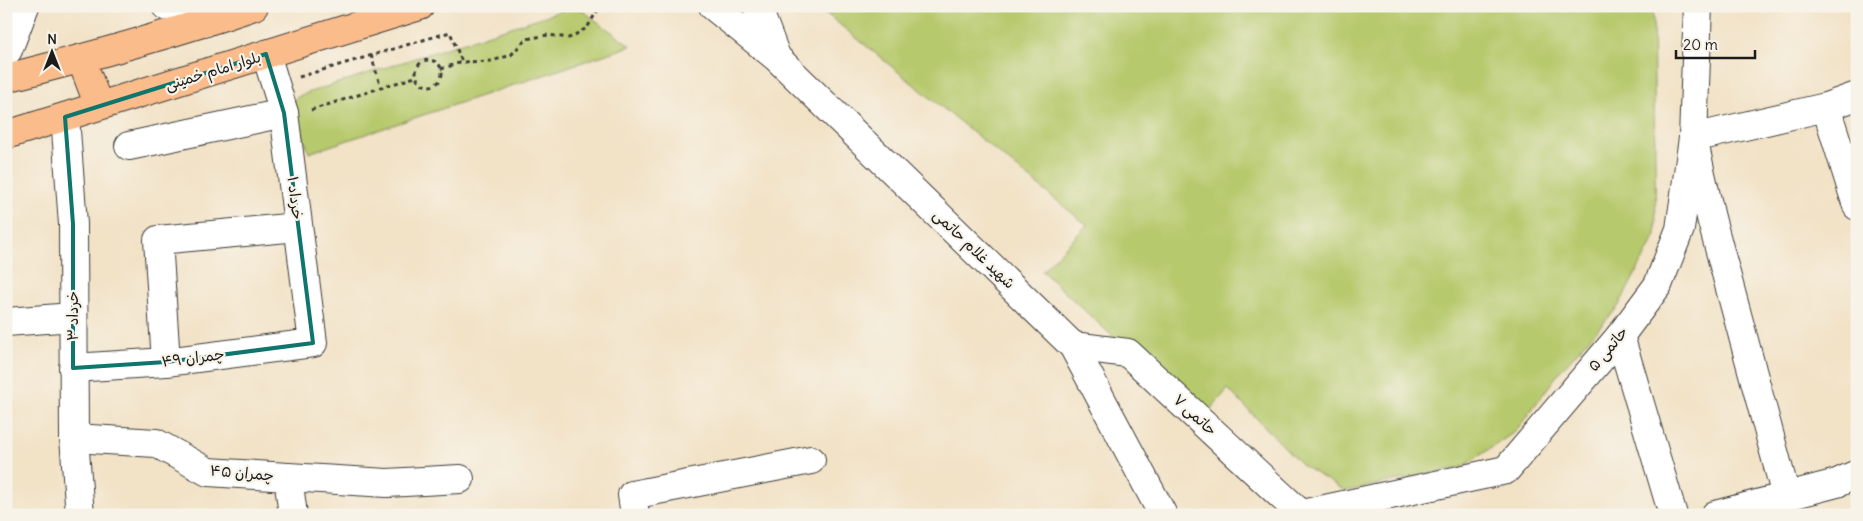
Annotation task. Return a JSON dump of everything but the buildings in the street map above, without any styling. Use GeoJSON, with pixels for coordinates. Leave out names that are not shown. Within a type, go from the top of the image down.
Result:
{"type":"FeatureCollection","features":[{"type":"Feature","properties":{"kind":"main road"},"geometry":{"type":"LineString","coordinates":[[6,78],[81,59],[204,23],[254,6]]}},
{"type":"Feature","properties":{"kind":"main road","name":"بلوار امام خمینی"},"geometry":{"type":"LineString","coordinates":[[6,134],[420,6]]}},
{"type":"Feature","properties":{"kind":"main road"},"geometry":{"type":"LineString","coordinates":[[81,59],[99,106]]}},
{"type":"Feature","properties":{"kind":"street"},"geometry":{"type":"LineString","coordinates":[[6,52],[25,6]]}},
{"type":"Feature","properties":{"kind":"street"},"geometry":{"type":"LineString","coordinates":[[166,6],[204,23]]}},
{"type":"Feature","properties":{"kind":"street"},"geometry":{"type":"LineString","coordinates":[[713,6],[776,58]]}},
{"type":"Feature","properties":{"kind":"street","name":"شهید غلام حاتمی"},"geometry":{"type":"LineString","coordinates":[[757,6],[776,58],[1073,346],[1163,515]]}},
{"type":"Feature","properties":{"kind":"street","name":"حاتمی ۵"},"geometry":{"type":"LineString","coordinates":[[1302,514],[1506,470],[1620,336],[1658,285],[1680,228],[1693,138],[1698,6]]}},
{"type":"Feature","properties":{"kind":"street","name":"خرداد ۱"},"geometry":{"type":"LineString","coordinates":[[266,54],[284,113],[313,343]]}},
{"type":"Feature","properties":{"kind":"street"},"geometry":{"type":"LineString","coordinates":[[1786,496],[1711,218],[1693,138],[1826,107],[1857,96]]}},
{"type":"Feature","properties":{"kind":"street"},"geometry":{"type":"LineString","coordinates":[[1826,107],[1857,206]]}},
{"type":"Feature","properties":{"kind":"street"},"geometry":{"type":"LineString","coordinates":[[128,146],[284,113]]}},
{"type":"Feature","properties":{"kind":"street","name":"خرداد ۳"},"geometry":{"type":"LineString","coordinates":[[65,117],[73,224],[74,438],[80,515]]}},
{"type":"Feature","properties":{"kind":"street"},"geometry":{"type":"LineString","coordinates":[[166,362],[158,240],[298,227]]}},
{"type":"Feature","properties":{"kind":"street"},"geometry":{"type":"LineString","coordinates":[[6,322],[73,317]]}},
{"type":"Feature","properties":{"kind":"street"},"geometry":{"type":"LineString","coordinates":[[1620,336],[1673,515]]}},
{"type":"Feature","properties":{"kind":"street","name":"چمران ۴۹"},"geometry":{"type":"LineString","coordinates":[[73,368],[166,362],[313,343]]}},
{"type":"Feature","properties":{"kind":"street","name":"حاتمی ۷"},"geometry":{"type":"LineString","coordinates":[[1073,346],[1128,353],[1302,514]]}},
{"type":"Feature","properties":{"kind":"street","name":"چمران ۴۵"},"geometry":{"type":"LineString","coordinates":[[74,438],[156,443],[208,472],[288,477],[293,515]]}},
{"type":"Feature","properties":{"kind":"street"},"geometry":{"type":"LineString","coordinates":[[635,515],[632,495],[811,460]]}},
{"type":"Feature","properties":{"kind":"street"},"geometry":{"type":"LineString","coordinates":[[1715,515],[1837,483],[1857,474]]}},
{"type":"Feature","properties":{"kind":"street"},"geometry":{"type":"LineString","coordinates":[[288,477],[387,483],[460,479]]}},
{"type":"Feature","properties":{"kind":"path"},"geometry":{"type":"LineString","coordinates":[[441,69],[462,62],[492,61],[511,55],[526,39],[548,35],[569,38],[587,28],[600,6]]}},
{"type":"Feature","properties":{"kind":"path"},"geometry":{"type":"LineString","coordinates":[[275,84],[450,32],[462,62]]}},
{"type":"Feature","properties":{"kind":"path"},"geometry":{"type":"LineString","coordinates":[[372,55],[381,88]]}},
{"type":"Feature","properties":{"kind":"path"},"geometry":{"type":"LineString","coordinates":[[427,58],[439,63],[443,74],[436,85],[424,86],[415,77],[417,65],[427,58]]}},
{"type":"Feature","properties":{"kind":"path"},"geometry":{"type":"LineString","coordinates":[[284,113],[310,110],[415,77]]}},
{"type":"Feature","properties":{"kind":"highlighted area"},"geometry":{"type":"Polygon","coordinates":[[[266,54],[284,113],[313,343],[166,362],[73,368],[73,224],[65,117],[266,54]]]}},
{"type":"Feature","properties":{"kind":"green space"},"geometry":{"type":"Polygon","coordinates":[[[576,6],[631,46],[309,153],[292,101],[301,95],[576,6]]]}},
{"type":"Feature","properties":{"kind":"green space"},"geometry":{"type":"Polygon","coordinates":[[[817,6],[1653,6],[1656,235],[1618,307],[1561,370],[1516,431],[1463,467],[1345,491],[1302,465],[1228,389],[1202,419],[1042,271],[1087,225],[817,6]]]}}]}
